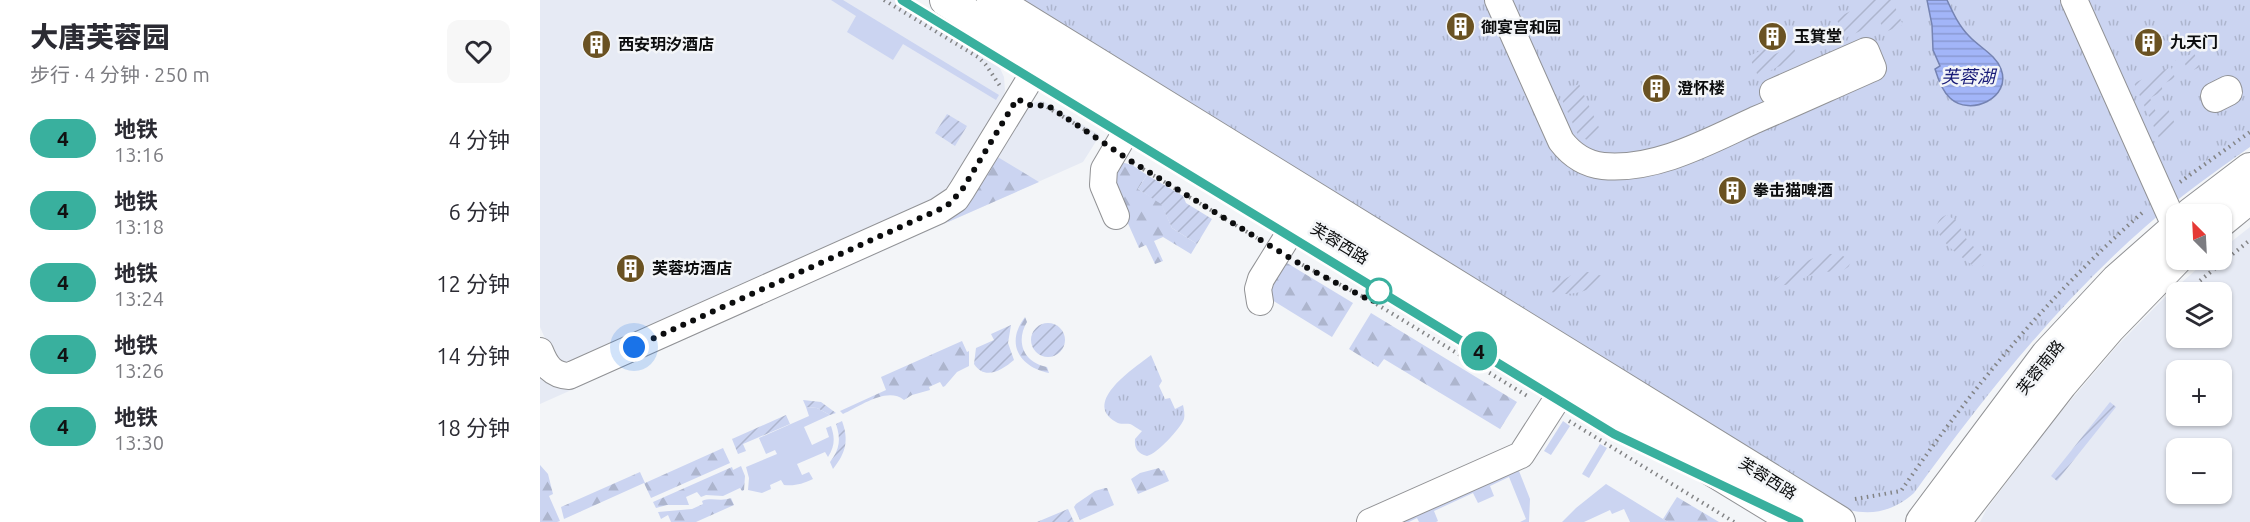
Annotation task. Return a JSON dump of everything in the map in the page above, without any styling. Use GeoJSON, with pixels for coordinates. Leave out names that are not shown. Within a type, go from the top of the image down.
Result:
{"type":"FeatureCollection","features":[{"type":"Feature","properties":{"kind":"main road","name":"芙蓉西路"},"geometry":{"type":"LineString","coordinates":[[946,0],[1134,118],[1798,522]]}},
{"type":"Feature","properties":{"kind":"main road","name":"芙蓉西路"},"geometry":{"type":"LineString","coordinates":[[993,0],[1842,508]]}},
{"type":"Feature","properties":{"kind":"main road"},"geometry":{"type":"LineString","coordinates":[[2204,204],[2250,169]]}},
{"type":"Feature","properties":{"kind":"main road"},"geometry":{"type":"LineString","coordinates":[[2232,212],[2250,197]]}},
{"type":"Feature","properties":{"kind":"main road","name":"芙蓉南路"},"geometry":{"type":"LineString","coordinates":[[1923,522],[2048,355],[2117,280],[2166,237]]}},
{"type":"Feature","properties":{"kind":"main road","name":"芙蓉南路"},"geometry":{"type":"LineString","coordinates":[[1954,522],[2061,384],[2109,328],[2166,269]]}},
{"type":"Feature","properties":{"kind":"street"},"geometry":{"type":"LineString","coordinates":[[1498,0],[1561,141],[1574,155],[1592,164],[1604,166],[1635,164],[1674,155],[1873,68],[1866,51],[1773,92]]}},
{"type":"Feature","properties":{"kind":"street"},"geometry":{"type":"LineString","coordinates":[[2074,0],[2166,206]]}},
{"type":"Feature","properties":{"kind":"street"},"geometry":{"type":"LineString","coordinates":[[540,351],[552,371],[569,376],[938,211],[956,199],[1041,61]]}},
{"type":"Feature","properties":{"kind":"street"},"geometry":{"type":"LineString","coordinates":[[1116,216],[1106,194],[1102,177],[1115,149],[1134,118]]}},
{"type":"Feature","properties":{"kind":"street"},"geometry":{"type":"LineString","coordinates":[[1260,302],[1259,286],[1299,218]]}},
{"type":"Feature","properties":{"kind":"street"},"geometry":{"type":"LineString","coordinates":[[1370,522],[1521,455],[1568,382]]}},
{"type":"Feature","properties":{"kind":"path"},"geometry":{"type":"LineString","coordinates":[[884,0],[978,57],[999,85],[1017,99],[1032,106],[1047,105],[1279,251],[1373,302],[1734,522]]}},
{"type":"Feature","properties":{"kind":"path"},"geometry":{"type":"LineString","coordinates":[[2176,185],[2250,132]]}},
{"type":"Feature","properties":{"kind":"path"},"geometry":{"type":"LineString","coordinates":[[1842,508],[1856,499],[1901,490],[1956,414],[2029,327],[2091,261],[2147,208]]}},
{"type":"Feature","properties":{"kind":"path"},"geometry":{"type":"LineString","coordinates":[[2198,282],[2250,240]]}},
{"type":"Feature","properties":{"kind":"shaded area"},"geometry":{"type":"Polygon","coordinates":[[[540,0],[899,0],[987,54],[998,64],[1004,77],[1005,91],[1000,105],[952,183],[937,197],[566,363],[554,359],[540,327],[540,0]]]}},
{"type":"Feature","properties":{"kind":"shaded area"},"geometry":{"type":"Polygon","coordinates":[[[1043,101],[1100,135],[1083,162],[540,404],[540,373],[543,378],[953,216],[959,212],[1029,105],[1043,101]]]}},
{"type":"Feature","properties":{"kind":"shaded area"},"geometry":{"type":"Polygon","coordinates":[[[2250,227],[2250,522],[1980,522],[1986,510],[2048,427],[2117,346],[2166,296],[2166,348],[2232,348],[2232,282],[2182,282],[2196,270],[2232,270],[2232,241],[2250,227]]]}},
{"type":"Feature","properties":{"kind":"green space"},"geometry":{"type":"Polygon","coordinates":[[[831,0],[843,0],[999,95],[996,100],[903,44],[893,60],[847,32],[856,16],[831,0]]]}},
{"type":"Feature","properties":{"kind":"green space"},"geometry":{"type":"Polygon","coordinates":[[[1023,0],[2250,0],[2250,147],[2173,204],[2166,204],[2166,210],[2081,288],[1994,388],[1914,493],[1899,504],[1884,510],[1858,512],[1849,510],[1058,29],[1023,0]]]}},
{"type":"Feature","properties":{"kind":"green space"},"geometry":{"type":"Polygon","coordinates":[[[1862,0],[1892,0],[1903,25],[1885,32],[1880,22],[1845,38],[1836,18],[1864,5],[1862,0]]]}},
{"type":"Feature","properties":{"kind":"green space"},"geometry":{"type":"Polygon","coordinates":[[[1793,46],[1798,58],[1758,76],[1749,56],[1769,47],[1773,55],[1793,46]]]}},
{"type":"Feature","properties":{"kind":"green space"},"geometry":{"type":"Polygon","coordinates":[[[2194,53],[2200,67],[2189,72],[2184,62],[2177,64],[2175,61],[2194,53]]]}},
{"type":"Feature","properties":{"kind":"green space"},"geometry":{"type":"Polygon","coordinates":[[[2171,67],[2175,78],[2161,85],[2163,91],[2150,98],[2156,112],[2167,107],[2178,130],[2159,138],[2134,83],[2171,67]]]}},
{"type":"Feature","properties":{"kind":"green space"},"geometry":{"type":"Polygon","coordinates":[[[1579,84],[1602,134],[1587,140],[1578,135],[1559,93],[1579,84]]]}},
{"type":"Feature","properties":{"kind":"green space"},"geometry":{"type":"Polygon","coordinates":[[[947,114],[967,126],[955,146],[935,133],[947,114]]]}},
{"type":"Feature","properties":{"kind":"green space"},"geometry":{"type":"Polygon","coordinates":[[[996,156],[1039,182],[948,222],[947,219],[959,212],[996,156]]]}},
{"type":"Feature","properties":{"kind":"green space"},"geometry":{"type":"Polygon","coordinates":[[[1121,162],[1132,165],[1147,175],[1138,189],[1161,203],[1172,228],[1197,244],[1191,254],[1163,237],[1154,241],[1163,261],[1155,264],[1146,245],[1139,248],[1113,190],[1113,166],[1121,162]]]}},
{"type":"Feature","properties":{"kind":"green space"},"geometry":{"type":"Polygon","coordinates":[[[1147,175],[1183,196],[1186,203],[1212,219],[1197,244],[1172,228],[1161,204],[1138,189],[1147,175]]]}},
{"type":"Feature","properties":{"kind":"green space"},"geometry":{"type":"Polygon","coordinates":[[[1946,215],[1956,220],[1967,240],[1982,255],[1985,262],[1983,266],[1977,268],[1973,266],[1945,242],[1937,227],[1939,221],[1946,215]]]}},
{"type":"Feature","properties":{"kind":"green space"},"geometry":{"type":"Polygon","coordinates":[[[1829,254],[1840,254],[1851,261],[1849,266],[1839,271],[1815,273],[1785,285],[1774,283],[1776,278],[1808,261],[1829,254]]]}},
{"type":"Feature","properties":{"kind":"green space"},"geometry":{"type":"Polygon","coordinates":[[[1282,260],[1353,303],[1332,337],[1272,300],[1266,293],[1282,260]]]}},
{"type":"Feature","properties":{"kind":"green space"},"geometry":{"type":"Polygon","coordinates":[[[1588,272],[1606,277],[1580,292],[1566,294],[1551,292],[1567,277],[1588,272]]]}},
{"type":"Feature","properties":{"kind":"green space"},"geometry":{"type":"Polygon","coordinates":[[[1371,313],[1517,402],[1500,429],[1384,359],[1378,367],[1349,349],[1371,313]]]}},
{"type":"Feature","properties":{"kind":"green space"},"geometry":{"type":"Polygon","coordinates":[[[1025,317],[1027,322],[1022,337],[1024,350],[1032,361],[1047,367],[1049,373],[1030,365],[1018,352],[1016,336],[1025,317]]]}},
{"type":"Feature","properties":{"kind":"green space"},"geometry":{"type":"Polygon","coordinates":[[[1048,323],[1060,328],[1065,340],[1060,352],[1048,357],[1036,352],[1031,340],[1036,328],[1048,323]]]}},
{"type":"Feature","properties":{"kind":"green space"},"geometry":{"type":"Polygon","coordinates":[[[1011,325],[1008,343],[1014,360],[994,372],[988,373],[978,369],[974,364],[976,348],[994,340],[991,334],[1011,325]]]}},
{"type":"Feature","properties":{"kind":"green space"},"geometry":{"type":"Polygon","coordinates":[[[962,341],[967,352],[969,351],[969,366],[957,372],[945,386],[943,387],[940,382],[929,387],[930,390],[904,400],[897,396],[881,396],[843,414],[840,411],[886,390],[881,377],[962,341]]]}},
{"type":"Feature","properties":{"kind":"green space"},"geometry":{"type":"Polygon","coordinates":[[[1151,355],[1162,381],[1159,386],[1165,399],[1170,398],[1175,409],[1183,405],[1184,419],[1168,440],[1147,456],[1139,452],[1135,445],[1135,439],[1142,431],[1130,424],[1116,422],[1107,414],[1105,405],[1108,395],[1124,376],[1151,355]]]}},
{"type":"Feature","properties":{"kind":"green space"},"geometry":{"type":"Polygon","coordinates":[[[803,400],[821,402],[836,413],[830,415],[817,408],[806,407],[803,400]]]}},
{"type":"Feature","properties":{"kind":"green space"},"geometry":{"type":"Polygon","coordinates":[[[2110,402],[2116,407],[2057,481],[2051,476],[2110,402]]]}},
{"type":"Feature","properties":{"kind":"green space"},"geometry":{"type":"Polygon","coordinates":[[[806,407],[817,408],[830,415],[804,427],[812,445],[829,437],[826,428],[831,426],[834,438],[828,457],[825,452],[797,464],[802,475],[809,472],[813,479],[792,485],[784,485],[781,480],[770,485],[771,489],[762,493],[748,490],[749,478],[746,467],[777,454],[775,450],[766,454],[759,438],[809,416],[806,407]]]}},
{"type":"Feature","properties":{"kind":"green space"},"geometry":{"type":"Polygon","coordinates":[[[786,415],[790,424],[743,444],[746,451],[738,454],[732,439],[786,415]]]}},
{"type":"Feature","properties":{"kind":"green space"},"geometry":{"type":"Polygon","coordinates":[[[842,421],[845,446],[833,469],[830,462],[838,448],[839,439],[836,424],[842,421]]]}},
{"type":"Feature","properties":{"kind":"green space"},"geometry":{"type":"Polygon","coordinates":[[[1563,421],[1570,426],[1551,455],[1544,451],[1563,421]]]}},
{"type":"Feature","properties":{"kind":"green space"},"geometry":{"type":"Polygon","coordinates":[[[1600,444],[1607,448],[1589,478],[1582,474],[1600,444]]]}},
{"type":"Feature","properties":{"kind":"green space"},"geometry":{"type":"Polygon","coordinates":[[[723,448],[730,463],[651,498],[644,483],[564,519],[561,507],[640,472],[645,483],[723,448]]]}},
{"type":"Feature","properties":{"kind":"green space"},"geometry":{"type":"Polygon","coordinates":[[[540,465],[548,474],[553,494],[549,496],[560,521],[557,522],[540,522],[540,465]]]}},
{"type":"Feature","properties":{"kind":"green space"},"geometry":{"type":"Polygon","coordinates":[[[741,466],[745,476],[742,491],[740,488],[723,496],[701,497],[697,492],[686,497],[689,505],[667,505],[656,508],[653,502],[732,467],[733,470],[741,466]]]}},
{"type":"Feature","properties":{"kind":"green space"},"geometry":{"type":"Polygon","coordinates":[[[1517,466],[1530,499],[1529,522],[1520,522],[1526,519],[1509,477],[1490,486],[1494,496],[1478,503],[1473,493],[1434,511],[1438,521],[1436,522],[1419,522],[1417,518],[1409,522],[1391,522],[1517,466]]]}},
{"type":"Feature","properties":{"kind":"green space"},"geometry":{"type":"Polygon","coordinates":[[[1159,468],[1161,471],[1164,470],[1169,481],[1138,494],[1131,479],[1140,473],[1159,468]]]}},
{"type":"Feature","properties":{"kind":"green space"},"geometry":{"type":"Polygon","coordinates":[[[1606,484],[1668,522],[1630,522],[1624,509],[1612,514],[1610,510],[1584,522],[1562,522],[1606,484]]]}},
{"type":"Feature","properties":{"kind":"green space"},"geometry":{"type":"Polygon","coordinates":[[[1105,488],[1114,505],[1080,520],[1074,507],[1076,504],[1095,491],[1105,488]]]}},
{"type":"Feature","properties":{"kind":"green space"},"geometry":{"type":"Polygon","coordinates":[[[1677,497],[1719,522],[1668,522],[1663,519],[1677,497]]]}},
{"type":"Feature","properties":{"kind":"green space"},"geometry":{"type":"Polygon","coordinates":[[[731,498],[734,505],[696,522],[671,522],[668,515],[661,519],[658,512],[692,509],[703,504],[702,501],[705,500],[731,498]]]}},
{"type":"Feature","properties":{"kind":"green space"},"geometry":{"type":"Polygon","coordinates":[[[1068,509],[1074,522],[1037,522],[1068,509]]]}},
{"type":"Feature","properties":{"kind":"water","name":"芙蓉湖"},"geometry":{"type":"Polygon","coordinates":[[[1927,0],[1947,0],[1965,32],[1999,64],[2003,79],[1995,96],[1987,102],[1968,106],[1958,103],[1947,95],[1935,69],[1940,66],[1933,50],[1932,25],[1927,0]]]}},
{"type":"Feature","properties":{"kind":"metro line","name":"4"},"geometry":{"type":"LineString","coordinates":[[902,0],[1614,434],[1799,522]]}},
{"type":"Feature","properties":{"kind":"place","name":"御宴宫和园"},"geometry":{"type":"Point","coordinates":[1460,27]}},
{"type":"Feature","properties":{"kind":"place","name":"玉箕堂"},"geometry":{"type":"Point","coordinates":[1773,36]}},
{"type":"Feature","properties":{"kind":"place","name":"九天门"},"geometry":{"type":"Point","coordinates":[2149,42]}},
{"type":"Feature","properties":{"kind":"place","name":"西安玥汐酒店"},"geometry":{"type":"Point","coordinates":[597,44]}},
{"type":"Feature","properties":{"kind":"place","name":"澄怀楼"},"geometry":{"type":"Point","coordinates":[1656,88]}},
{"type":"Feature","properties":{"kind":"place","name":"拳击猫啤酒"},"geometry":{"type":"Point","coordinates":[1732,190]}},
{"type":"Feature","properties":{"kind":"place","name":"芙蓉坊酒店"},"geometry":{"type":"Point","coordinates":[631,268]}},
{"type":"Feature","properties":{"kind":"route"},"geometry":{"type":"LineString","coordinates":[[634,347],[947,206],[962,190],[1017,99],[1027,105],[1047,105],[1134,163],[1320,276],[1373,302],[1379,291]]}}]}
